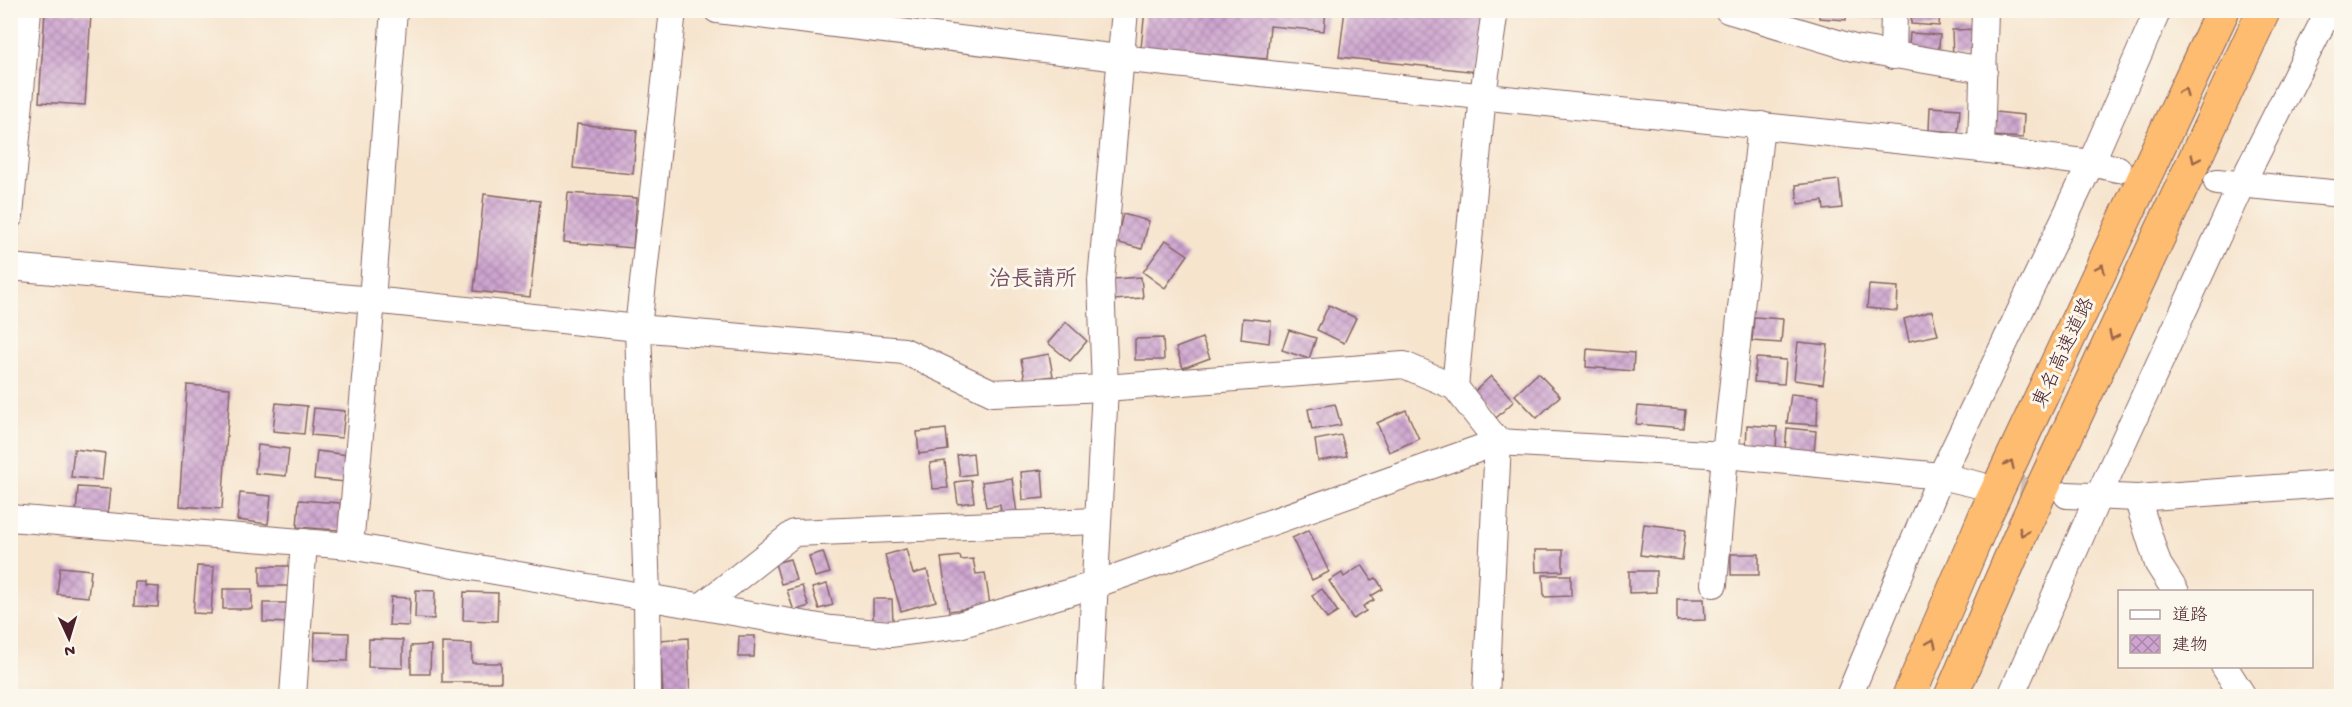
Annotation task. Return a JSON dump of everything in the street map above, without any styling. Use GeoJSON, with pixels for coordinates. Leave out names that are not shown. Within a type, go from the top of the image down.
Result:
{"type":"FeatureCollection","features":[{"type":"Feature","properties":{"kind":"highway","name":"東名高速道路"},"geometry":{"type":"LineString","coordinates":[[1909,696],[1986,513],[2223,10]]}},
{"type":"Feature","properties":{"kind":"highway","name":"東名高速道路"},"geometry":{"type":"LineString","coordinates":[[1951,696],[2024,527],[2264,10]]}},
{"type":"Feature","properties":{"kind":"street"},"geometry":{"type":"LineString","coordinates":[[10,216],[28,10]]}},
{"type":"Feature","properties":{"kind":"street"},"geometry":{"type":"LineString","coordinates":[[350,546],[394,10]]}},
{"type":"Feature","properties":{"kind":"street"},"geometry":{"type":"LineString","coordinates":[[648,696],[638,328],[673,10]]}},
{"type":"Feature","properties":{"kind":"street"},"geometry":{"type":"LineString","coordinates":[[717,10],[1119,58],[1981,149],[2091,163],[2118,169]]}},
{"type":"Feature","properties":{"kind":"street"},"geometry":{"type":"LineString","coordinates":[[1089,696],[1105,388],[1101,280],[1125,10]]}},
{"type":"Feature","properties":{"kind":"street"},"geometry":{"type":"LineString","coordinates":[[1455,387],[1483,95],[1495,10]]}},
{"type":"Feature","properties":{"kind":"street"},"geometry":{"type":"LineString","coordinates":[[1728,10],[1854,48],[1984,70]]}},
{"type":"Feature","properties":{"kind":"street"},"geometry":{"type":"LineString","coordinates":[[1893,56],[1894,10]]}},
{"type":"Feature","properties":{"kind":"street"},"geometry":{"type":"LineString","coordinates":[[1981,149],[1985,10]]}},
{"type":"Feature","properties":{"kind":"street"},"geometry":{"type":"LineString","coordinates":[[1849,696],[1941,476],[2091,163],[2158,10]]}},
{"type":"Feature","properties":{"kind":"street"},"geometry":{"type":"LineString","coordinates":[[2011,696],[2098,498],[2242,183],[2329,10]]}},
{"type":"Feature","properties":{"kind":"street"},"geometry":{"type":"LineString","coordinates":[[1714,584],[1725,455],[1761,125]]}},
{"type":"Feature","properties":{"kind":"street"},"geometry":{"type":"LineString","coordinates":[[2217,182],[2342,194]]}},
{"type":"Feature","properties":{"kind":"street"},"geometry":{"type":"LineString","coordinates":[[10,267],[372,300],[638,328],[904,351],[993,393],[1105,388],[1404,365],[1455,387],[1498,442],[1486,696]]}},
{"type":"Feature","properties":{"kind":"street"},"geometry":{"type":"LineString","coordinates":[[10,518],[350,546],[831,629],[890,634],[959,625],[1094,585],[1498,442],[1725,455],[1941,476],[1979,484]]}},
{"type":"Feature","properties":{"kind":"street"},"geometry":{"type":"LineString","coordinates":[[2067,495],[2137,498],[2342,483]]}},
{"type":"Feature","properties":{"kind":"street"},"geometry":{"type":"LineString","coordinates":[[2137,498],[2158,564],[2175,590]]}},
{"type":"Feature","properties":{"kind":"street"},"geometry":{"type":"LineString","coordinates":[[702,606],[794,533],[1097,521]]}},
{"type":"Feature","properties":{"kind":"street"},"geometry":{"type":"LineString","coordinates":[[293,696],[304,542]]}},
{"type":"Feature","properties":{"kind":"street"},"geometry":{"type":"LineString","coordinates":[[2225,668],[2243,696]]}},
{"type":"Feature","properties":{"kind":"building"},"geometry":{"type":"Polygon","coordinates":[[[1145,10],[1326,10],[1324,31],[1270,26],[1267,59],[1141,48],[1145,10]]]}},
{"type":"Feature","properties":{"kind":"building"},"geometry":{"type":"Polygon","coordinates":[[[1345,10],[1485,10],[1478,72],[1339,57],[1345,10]]]}},
{"type":"Feature","properties":{"kind":"building"},"geometry":{"type":"Polygon","coordinates":[[[1785,10],[1813,10],[1813,15],[1785,13],[1785,10]]]}},
{"type":"Feature","properties":{"kind":"building"},"geometry":{"type":"Polygon","coordinates":[[[1819,10],[1847,10],[1846,20],[1819,18],[1819,10]]]}},
{"type":"Feature","properties":{"kind":"building"},"geometry":{"type":"Polygon","coordinates":[[[1860,10],[1887,10],[1887,18],[1860,18],[1860,10]]]}},
{"type":"Feature","properties":{"kind":"building"},"geometry":{"type":"Polygon","coordinates":[[[1912,10],[1940,10],[1939,26],[1911,24],[1912,10]]]}},
{"type":"Feature","properties":{"kind":"building"},"geometry":{"type":"Polygon","coordinates":[[[45,11],[91,14],[85,105],[39,102],[45,11]]]}},
{"type":"Feature","properties":{"kind":"building"},"geometry":{"type":"Polygon","coordinates":[[[1980,29],[1981,59],[1953,60],[1952,30],[1980,29]]]}},
{"type":"Feature","properties":{"kind":"building"},"geometry":{"type":"Polygon","coordinates":[[[1910,33],[1940,35],[1938,58],[1908,56],[1910,33]]]}},
{"type":"Feature","properties":{"kind":"building"},"geometry":{"type":"Polygon","coordinates":[[[1930,107],[1960,109],[1958,132],[1929,130],[1930,107]]]}},
{"type":"Feature","properties":{"kind":"building"},"geometry":{"type":"Polygon","coordinates":[[[1995,112],[2024,115],[2023,138],[1993,136],[1995,112]]]}},
{"type":"Feature","properties":{"kind":"building"},"geometry":{"type":"Polygon","coordinates":[[[577,124],[637,130],[633,174],[573,168],[577,124]]]}},
{"type":"Feature","properties":{"kind":"building"},"geometry":{"type":"Polygon","coordinates":[[[1839,180],[1842,208],[1824,210],[1823,201],[1798,204],[1796,185],[1839,180]]]}},
{"type":"Feature","properties":{"kind":"building"},"geometry":{"type":"Polygon","coordinates":[[[568,193],[637,198],[633,248],[564,242],[568,193]]]}},
{"type":"Feature","properties":{"kind":"building"},"geometry":{"type":"Polygon","coordinates":[[[484,194],[540,201],[530,297],[474,291],[484,194]]]}},
{"type":"Feature","properties":{"kind":"building"},"geometry":{"type":"Polygon","coordinates":[[[1123,214],[1149,221],[1142,249],[1116,242],[1123,214]]]}},
{"type":"Feature","properties":{"kind":"building"},"geometry":{"type":"Polygon","coordinates":[[[1166,240],[1188,255],[1165,288],[1143,272],[1166,240]]]}},
{"type":"Feature","properties":{"kind":"building"},"geometry":{"type":"Polygon","coordinates":[[[1141,277],[1143,298],[1114,300],[1113,279],[1141,277]]]}},
{"type":"Feature","properties":{"kind":"building"},"geometry":{"type":"Polygon","coordinates":[[[1869,285],[1898,287],[1897,311],[1867,308],[1869,285]]]}},
{"type":"Feature","properties":{"kind":"building"},"geometry":{"type":"Polygon","coordinates":[[[1329,305],[1356,318],[1344,343],[1317,330],[1329,305]]]}},
{"type":"Feature","properties":{"kind":"building"},"geometry":{"type":"Polygon","coordinates":[[[1932,311],[1938,335],[1909,341],[1904,319],[1932,311]]]}},
{"type":"Feature","properties":{"kind":"building"},"geometry":{"type":"Polygon","coordinates":[[[1754,317],[1783,319],[1781,343],[1752,341],[1754,317]]]}},
{"type":"Feature","properties":{"kind":"building"},"geometry":{"type":"Polygon","coordinates":[[[1243,318],[1271,321],[1269,343],[1241,339],[1243,318]]]}},
{"type":"Feature","properties":{"kind":"building"},"geometry":{"type":"Polygon","coordinates":[[[1066,322],[1087,341],[1070,361],[1048,343],[1066,322]]]}},
{"type":"Feature","properties":{"kind":"building"},"geometry":{"type":"Polygon","coordinates":[[[1289,330],[1316,338],[1309,359],[1282,350],[1289,330]]]}},
{"type":"Feature","properties":{"kind":"building"},"geometry":{"type":"Polygon","coordinates":[[[1163,338],[1164,360],[1135,360],[1135,339],[1163,338]]]}},
{"type":"Feature","properties":{"kind":"building"},"geometry":{"type":"Polygon","coordinates":[[[1202,338],[1210,358],[1183,368],[1176,348],[1202,338]]]}},
{"type":"Feature","properties":{"kind":"building"},"geometry":{"type":"Polygon","coordinates":[[[1798,342],[1828,345],[1823,384],[1794,380],[1798,342]]]}},
{"type":"Feature","properties":{"kind":"building"},"geometry":{"type":"Polygon","coordinates":[[[1587,349],[1634,353],[1633,371],[1586,367],[1587,349]]]}},
{"type":"Feature","properties":{"kind":"building"},"geometry":{"type":"Polygon","coordinates":[[[1049,354],[1053,376],[1025,380],[1021,359],[1049,354]]]}},
{"type":"Feature","properties":{"kind":"building"},"geometry":{"type":"Polygon","coordinates":[[[1756,358],[1786,360],[1784,384],[1754,382],[1756,358]]]}},
{"type":"Feature","properties":{"kind":"building"},"geometry":{"type":"Polygon","coordinates":[[[1538,373],[1560,396],[1537,418],[1515,395],[1538,373]]]}},
{"type":"Feature","properties":{"kind":"building"},"geometry":{"type":"Polygon","coordinates":[[[1491,376],[1514,401],[1496,418],[1473,393],[1491,376]]]}},
{"type":"Feature","properties":{"kind":"building"},"geometry":{"type":"Polygon","coordinates":[[[187,385],[230,388],[222,509],[179,506],[187,385]]]}},
{"type":"Feature","properties":{"kind":"building"},"geometry":{"type":"Polygon","coordinates":[[[1791,394],[1818,397],[1817,425],[1787,423],[1791,394]]]}},
{"type":"Feature","properties":{"kind":"building"},"geometry":{"type":"Polygon","coordinates":[[[276,403],[307,406],[304,434],[273,431],[276,403]]]}},
{"type":"Feature","properties":{"kind":"building"},"geometry":{"type":"Polygon","coordinates":[[[1335,404],[1341,425],[1312,430],[1308,409],[1335,404]]]}},
{"type":"Feature","properties":{"kind":"building"},"geometry":{"type":"Polygon","coordinates":[[[1638,406],[1685,410],[1683,428],[1636,424],[1638,406]]]}},
{"type":"Feature","properties":{"kind":"building"},"geometry":{"type":"Polygon","coordinates":[[[314,408],[345,411],[342,438],[311,435],[314,408]]]}},
{"type":"Feature","properties":{"kind":"building"},"geometry":{"type":"Polygon","coordinates":[[[1406,410],[1419,439],[1389,452],[1377,423],[1406,410]]]}},
{"type":"Feature","properties":{"kind":"building"},"geometry":{"type":"Polygon","coordinates":[[[1747,425],[1777,427],[1776,451],[1746,449],[1747,425]]]}},
{"type":"Feature","properties":{"kind":"building"},"geometry":{"type":"Polygon","coordinates":[[[1787,428],[1816,431],[1814,453],[1785,450],[1787,428]]]}},
{"type":"Feature","properties":{"kind":"building"},"geometry":{"type":"Polygon","coordinates":[[[946,429],[948,450],[919,454],[917,432],[946,429]]]}},
{"type":"Feature","properties":{"kind":"building"},"geometry":{"type":"Polygon","coordinates":[[[1341,435],[1347,456],[1318,461],[1315,440],[1341,435]]]}},
{"type":"Feature","properties":{"kind":"building"},"geometry":{"type":"Polygon","coordinates":[[[258,445],[289,449],[286,476],[255,473],[258,445]]]}},
{"type":"Feature","properties":{"kind":"building"},"geometry":{"type":"Polygon","coordinates":[[[74,449],[105,453],[102,480],[71,477],[74,449]]]}},
{"type":"Feature","properties":{"kind":"building"},"geometry":{"type":"Polygon","coordinates":[[[317,451],[348,455],[346,482],[314,479],[317,451]]]}},
{"type":"Feature","properties":{"kind":"building"},"geometry":{"type":"Polygon","coordinates":[[[973,453],[975,474],[960,476],[957,455],[973,453]]]}},
{"type":"Feature","properties":{"kind":"building"},"geometry":{"type":"Polygon","coordinates":[[[945,461],[948,488],[933,489],[930,463],[945,461]]]}},
{"type":"Feature","properties":{"kind":"building"},"geometry":{"type":"Polygon","coordinates":[[[1042,470],[1044,498],[1023,500],[1021,472],[1042,470]]]}},
{"type":"Feature","properties":{"kind":"building"},"geometry":{"type":"Polygon","coordinates":[[[1012,478],[1017,513],[1001,515],[1000,505],[986,507],[982,482],[1012,478]]]}},
{"type":"Feature","properties":{"kind":"building"},"geometry":{"type":"Polygon","coordinates":[[[971,480],[974,502],[958,504],[955,482],[971,480]]]}},
{"type":"Feature","properties":{"kind":"building"},"geometry":{"type":"Polygon","coordinates":[[[78,487],[110,489],[107,517],[76,514],[78,487]]]}},
{"type":"Feature","properties":{"kind":"building"},"geometry":{"type":"Polygon","coordinates":[[[240,493],[271,496],[268,524],[237,520],[240,493]]]}},
{"type":"Feature","properties":{"kind":"building"},"geometry":{"type":"Polygon","coordinates":[[[299,500],[340,503],[339,530],[297,527],[299,500]]]}},
{"type":"Feature","properties":{"kind":"building"},"geometry":{"type":"Polygon","coordinates":[[[1644,524],[1686,529],[1682,560],[1640,555],[1644,524]]]}},
{"type":"Feature","properties":{"kind":"building"},"geometry":{"type":"Polygon","coordinates":[[[1309,530],[1329,572],[1312,580],[1292,538],[1309,530]]]}},
{"type":"Feature","properties":{"kind":"building"},"geometry":{"type":"Polygon","coordinates":[[[906,549],[913,574],[927,570],[936,601],[901,611],[885,555],[906,549]]]}},
{"type":"Feature","properties":{"kind":"building"},"geometry":{"type":"Polygon","coordinates":[[[1535,550],[1563,550],[1563,571],[1536,572],[1535,550]]]}},
{"type":"Feature","properties":{"kind":"building"},"geometry":{"type":"Polygon","coordinates":[[[823,552],[830,573],[815,577],[809,556],[823,552]]]}},
{"type":"Feature","properties":{"kind":"building"},"geometry":{"type":"Polygon","coordinates":[[[1731,554],[1759,554],[1759,575],[1731,575],[1731,554]]]}},
{"type":"Feature","properties":{"kind":"building"},"geometry":{"type":"Polygon","coordinates":[[[960,556],[961,560],[973,559],[976,574],[985,573],[990,605],[949,611],[941,558],[960,556]]]}},
{"type":"Feature","properties":{"kind":"building"},"geometry":{"type":"Polygon","coordinates":[[[790,559],[796,580],[781,584],[775,563],[790,559]]]}},
{"type":"Feature","properties":{"kind":"building"},"geometry":{"type":"Polygon","coordinates":[[[1362,565],[1372,580],[1376,578],[1383,589],[1371,596],[1374,600],[1363,606],[1366,611],[1353,619],[1329,581],[1342,573],[1344,577],[1362,565]]]}},
{"type":"Feature","properties":{"kind":"building"},"geometry":{"type":"Polygon","coordinates":[[[197,566],[214,567],[211,614],[193,613],[197,566]]]}},
{"type":"Feature","properties":{"kind":"building"},"geometry":{"type":"Polygon","coordinates":[[[260,566],[289,566],[289,586],[260,586],[260,566]]]}},
{"type":"Feature","properties":{"kind":"building"},"geometry":{"type":"Polygon","coordinates":[[[60,567],[91,570],[88,597],[57,594],[60,567]]]}},
{"type":"Feature","properties":{"kind":"building"},"geometry":{"type":"Polygon","coordinates":[[[1629,571],[1656,571],[1656,592],[1629,593],[1629,571]]]}},
{"type":"Feature","properties":{"kind":"building"},"geometry":{"type":"Polygon","coordinates":[[[1543,575],[1571,575],[1571,596],[1544,597],[1543,575]]]}},
{"type":"Feature","properties":{"kind":"building"},"geometry":{"type":"Polygon","coordinates":[[[135,582],[145,582],[145,586],[159,587],[158,607],[134,606],[135,582]]]}},
{"type":"Feature","properties":{"kind":"building"},"geometry":{"type":"Polygon","coordinates":[[[827,584],[833,605],[819,609],[812,588],[827,584]]]}},
{"type":"Feature","properties":{"kind":"building"},"geometry":{"type":"Polygon","coordinates":[[[802,586],[809,606],[794,611],[787,590],[802,586]]]}},
{"type":"Feature","properties":{"kind":"building"},"geometry":{"type":"Polygon","coordinates":[[[223,589],[252,589],[252,609],[223,609],[223,589]]]}},
{"type":"Feature","properties":{"kind":"building"},"geometry":{"type":"Polygon","coordinates":[[[1322,589],[1338,612],[1327,619],[1312,596],[1322,589]]]}},
{"type":"Feature","properties":{"kind":"building"},"geometry":{"type":"Polygon","coordinates":[[[416,590],[435,591],[434,619],[415,618],[416,590]]]}},
{"type":"Feature","properties":{"kind":"building"},"geometry":{"type":"Polygon","coordinates":[[[464,592],[498,593],[497,621],[463,620],[464,592]]]}},
{"type":"Feature","properties":{"kind":"building"},"geometry":{"type":"Polygon","coordinates":[[[391,597],[410,598],[409,626],[389,625],[391,597]]]}},
{"type":"Feature","properties":{"kind":"building"},"geometry":{"type":"Polygon","coordinates":[[[873,599],[892,599],[893,622],[873,622],[873,599]]]}},
{"type":"Feature","properties":{"kind":"building"},"geometry":{"type":"Polygon","coordinates":[[[1677,599],[1704,599],[1705,620],[1677,621],[1677,599]]]}},
{"type":"Feature","properties":{"kind":"building"},"geometry":{"type":"Polygon","coordinates":[[[263,603],[292,603],[292,623],[263,622],[263,603]]]}},
{"type":"Feature","properties":{"kind":"building"},"geometry":{"type":"Polygon","coordinates":[[[315,632],[349,633],[348,661],[314,660],[315,632]]]}},
{"type":"Feature","properties":{"kind":"building"},"geometry":{"type":"Polygon","coordinates":[[[739,636],[755,636],[754,657],[738,657],[739,636]]]}},
{"type":"Feature","properties":{"kind":"building"},"geometry":{"type":"Polygon","coordinates":[[[688,638],[690,696],[663,695],[660,640],[688,638]]]}},
{"type":"Feature","properties":{"kind":"building"},"geometry":{"type":"Polygon","coordinates":[[[369,639],[403,640],[403,668],[368,667],[369,639]]]}},
{"type":"Feature","properties":{"kind":"building"},"geometry":{"type":"Polygon","coordinates":[[[442,643],[472,644],[472,663],[501,663],[501,682],[442,682],[442,643]]]}},
{"type":"Feature","properties":{"kind":"building"},"geometry":{"type":"Polygon","coordinates":[[[431,645],[430,674],[411,674],[411,646],[431,645]]]}},
{"type":"Feature","properties":{"kind":"tunnel"},"geometry":{"type":"LineString","coordinates":[[1981,485],[2058,494]]}},
{"type":"Feature","properties":{"kind":"district","name":"治長請所"},"geometry":{"type":"Point","coordinates":[1033,277]}}]}
